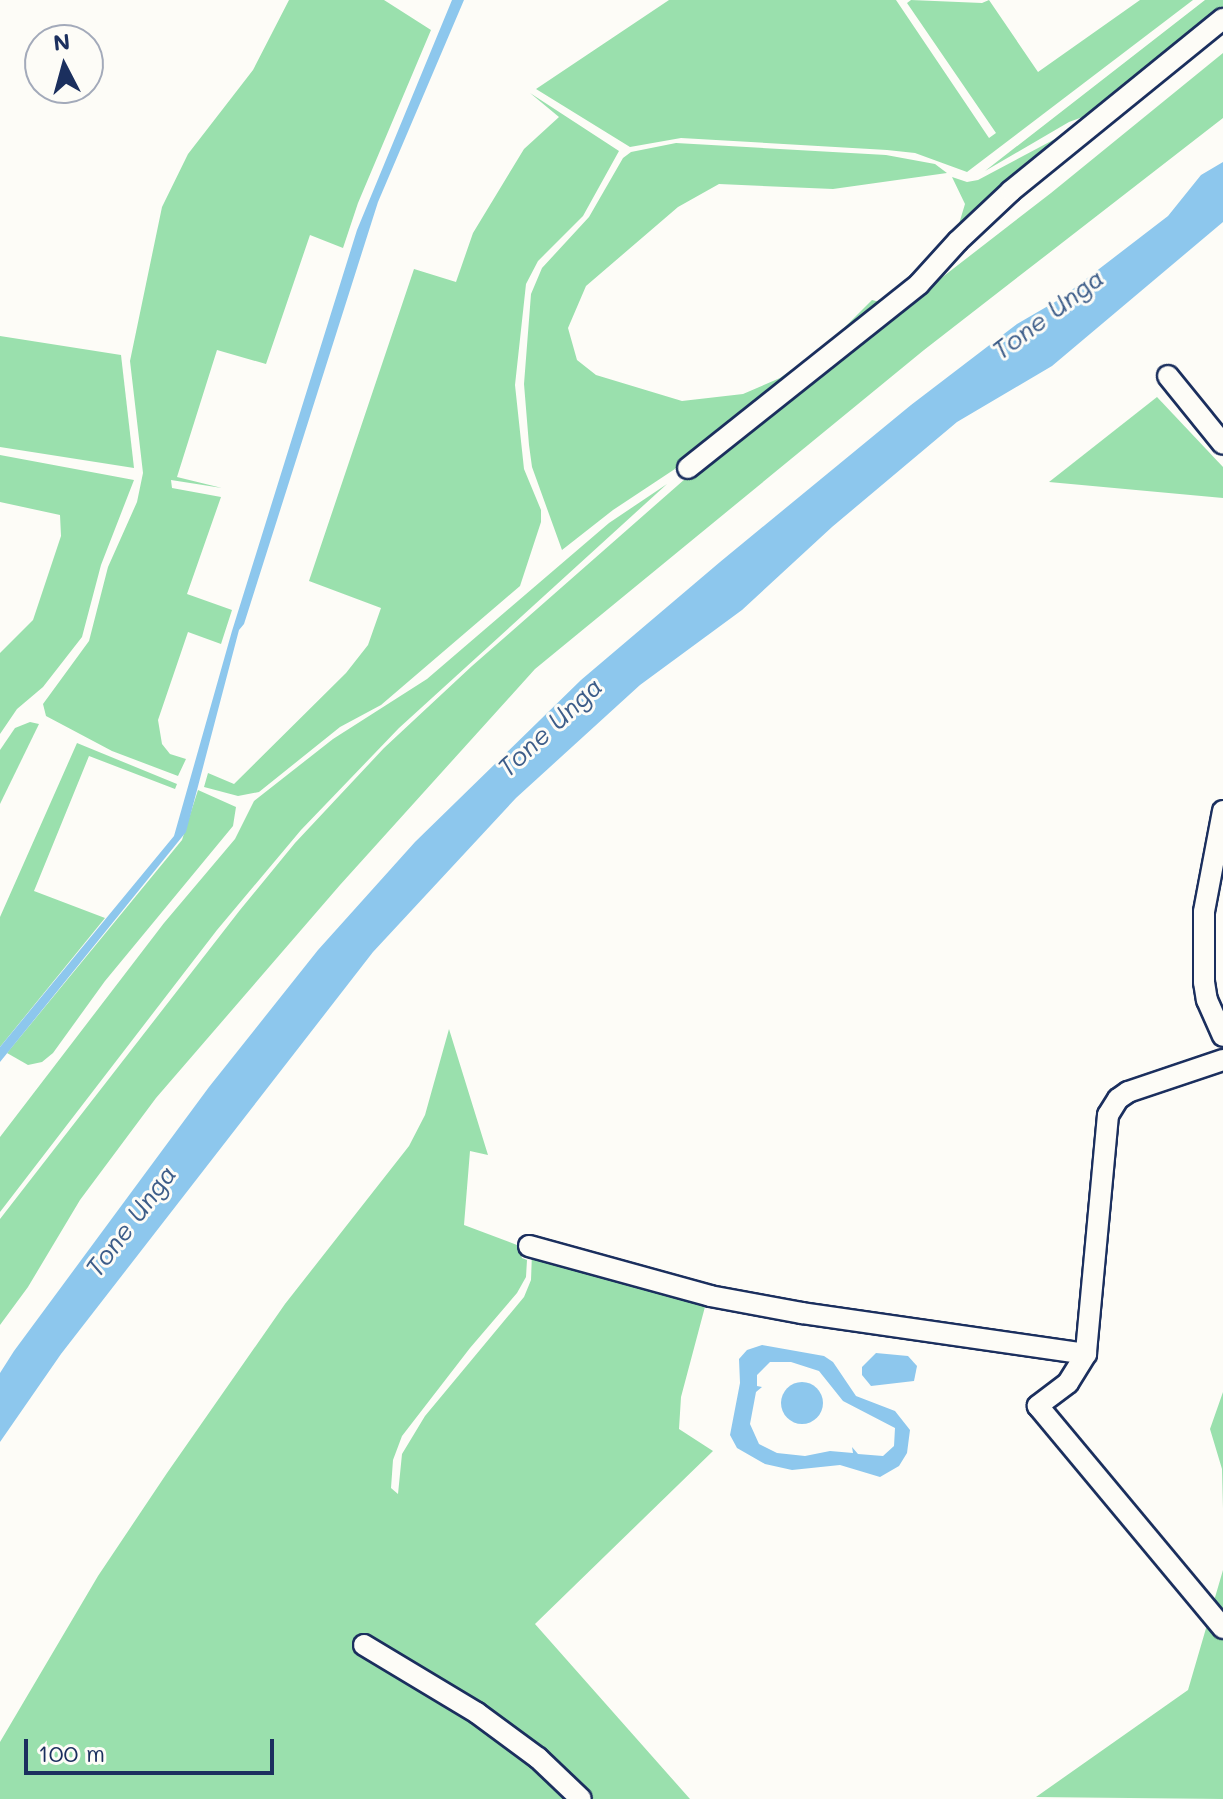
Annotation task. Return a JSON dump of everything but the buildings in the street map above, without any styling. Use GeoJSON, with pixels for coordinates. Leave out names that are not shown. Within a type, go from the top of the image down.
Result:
{"type":"FeatureCollection","features":[{"type":"Feature","properties":{"kind":"street"},"geometry":{"type":"LineString","coordinates":[[688,468],[919,284],[1011,191],[1223,19]]}},
{"type":"Feature","properties":{"kind":"street"},"geometry":{"type":"LineString","coordinates":[[1168,376],[1223,444]]}},
{"type":"Feature","properties":{"kind":"street"},"geometry":{"type":"LineString","coordinates":[[1223,811],[1207,1000],[1223,1036]]}},
{"type":"Feature","properties":{"kind":"street"},"geometry":{"type":"LineString","coordinates":[[1223,1060],[1128,1092],[1118,1099],[1108,1115],[1086,1354],[1080,1369],[1068,1383],[1038,1406],[1223,1628]]}},
{"type":"Feature","properties":{"kind":"street"},"geometry":{"type":"LineString","coordinates":[[529,1246],[723,1299],[1086,1354]]}},
{"type":"Feature","properties":{"kind":"street"},"geometry":{"type":"LineString","coordinates":[[364,1645],[477,1713],[538,1758],[581,1799]]}},
{"type":"Feature","properties":{"kind":"green space"},"geometry":{"type":"Polygon","coordinates":[[[289,0],[384,0],[431,30],[358,203],[343,248],[310,235],[266,364],[217,350],[177,477],[222,488],[171,480],[172,488],[221,497],[187,594],[232,610],[221,644],[188,632],[158,720],[162,744],[170,754],[186,759],[178,776],[112,751],[46,716],[43,704],[89,641],[108,567],[137,502],[143,473],[130,361],[162,207],[188,154],[253,70],[289,0]]]}},
{"type":"Feature","properties":{"kind":"green space"},"geometry":{"type":"Polygon","coordinates":[[[669,0],[896,0],[989,138],[996,133],[907,3],[911,0],[982,3],[989,0],[1038,72],[1140,0],[1193,0],[967,172],[915,153],[887,150],[681,138],[630,147],[536,89],[669,0]]]}},
{"type":"Feature","properties":{"kind":"green space"},"geometry":{"type":"Polygon","coordinates":[[[1205,0],[1223,0],[1223,13],[1099,111],[1069,122],[985,171],[1205,0]]]}},
{"type":"Feature","properties":{"kind":"green space"},"geometry":{"type":"Polygon","coordinates":[[[1223,53],[1223,118],[924,350],[535,669],[340,885],[156,1098],[80,1200],[28,1287],[0,1325],[0,1219],[240,910],[295,843],[384,748],[472,666],[710,457],[1051,193],[1223,53]]]}},
{"type":"Feature","properties":{"kind":"green space"},"geometry":{"type":"Polygon","coordinates":[[[530,93],[619,151],[583,216],[538,261],[526,284],[515,385],[524,469],[541,510],[541,522],[520,586],[381,705],[340,727],[259,792],[238,796],[204,787],[208,773],[234,784],[346,673],[368,645],[381,608],[309,581],[414,269],[456,282],[473,233],[524,149],[559,117],[530,93]]]}},
{"type":"Feature","properties":{"kind":"green space"},"geometry":{"type":"Polygon","coordinates":[[[1087,122],[955,237],[965,204],[952,177],[967,182],[978,180],[1087,122]]]}},
{"type":"Feature","properties":{"kind":"green space"},"geometry":{"type":"Polygon","coordinates":[[[676,143],[886,155],[935,164],[947,173],[833,189],[719,184],[678,207],[586,286],[568,328],[577,360],[596,375],[682,401],[743,394],[780,378],[827,345],[872,300],[884,303],[690,459],[613,510],[562,550],[532,467],[529,445],[524,384],[531,294],[542,268],[589,217],[623,158],[631,152],[676,143]]]}},
{"type":"Feature","properties":{"kind":"green space"},"geometry":{"type":"Polygon","coordinates":[[[0,336],[121,355],[134,468],[0,447],[0,336]]]}},
{"type":"Feature","properties":{"kind":"green space"},"geometry":{"type":"Polygon","coordinates":[[[1157,397],[1223,467],[1223,498],[1049,482],[1157,397]]]}},
{"type":"Feature","properties":{"kind":"green space"},"geometry":{"type":"Polygon","coordinates":[[[0,455],[134,480],[101,565],[82,637],[43,687],[17,709],[0,734],[0,653],[33,620],[61,536],[60,515],[0,502],[0,455]]]}},
{"type":"Feature","properties":{"kind":"green space"},"geometry":{"type":"Polygon","coordinates":[[[667,484],[399,728],[301,830],[217,930],[0,1212],[0,1137],[164,923],[235,839],[254,801],[333,739],[427,679],[609,523],[667,484]]]}},
{"type":"Feature","properties":{"kind":"green space"},"geometry":{"type":"Polygon","coordinates":[[[30,722],[39,724],[0,804],[0,750],[15,728],[30,722]]]}},
{"type":"Feature","properties":{"kind":"green space"},"geometry":{"type":"Polygon","coordinates":[[[77,743],[177,784],[175,789],[89,756],[34,891],[105,918],[0,1047],[0,917],[77,743]]]}},
{"type":"Feature","properties":{"kind":"green space"},"geometry":{"type":"Polygon","coordinates":[[[198,790],[236,807],[233,826],[105,981],[53,1053],[42,1062],[28,1065],[7,1053],[182,840],[198,790]]]}},
{"type":"Feature","properties":{"kind":"green space"},"geometry":{"type":"Polygon","coordinates":[[[449,1029],[488,1155],[470,1151],[464,1225],[517,1245],[522,1258],[527,1260],[526,1277],[517,1293],[402,1436],[393,1460],[391,1488],[398,1494],[402,1454],[425,1416],[524,1297],[531,1280],[532,1253],[706,1303],[681,1397],[679,1429],[713,1451],[535,1624],[690,1799],[0,1799],[0,1742],[98,1576],[167,1473],[285,1304],[409,1146],[425,1115],[449,1029]]]}},
{"type":"Feature","properties":{"kind":"green space"},"geometry":{"type":"Polygon","coordinates":[[[1223,1392],[1223,1509],[1222,1469],[1210,1429],[1223,1392]]]}},
{"type":"Feature","properties":{"kind":"green space"},"geometry":{"type":"Polygon","coordinates":[[[1223,1570],[1223,1799],[1036,1797],[1188,1690],[1223,1570]]]}},
{"type":"Feature","properties":{"kind":"water"},"geometry":{"type":"Polygon","coordinates":[[[452,0],[464,0],[378,202],[244,624],[239,630],[186,832],[0,1062],[0,1047],[174,836],[232,631],[357,230],[452,0]]]}},
{"type":"Feature","properties":{"kind":"water","name":"Tone Unga"},"geometry":{"type":"Polygon","coordinates":[[[1223,162],[1223,222],[1052,366],[957,422],[832,527],[742,610],[640,685],[516,798],[373,952],[61,1354],[0,1442],[0,1373],[14,1351],[209,1087],[318,950],[415,842],[581,680],[720,562],[911,405],[1017,324],[1060,299],[1168,216],[1201,175],[1223,162]]]}},
{"type":"Feature","properties":{"kind":"water"},"geometry":{"type":"Polygon","coordinates":[[[762,1345],[824,1356],[833,1362],[856,1396],[895,1411],[910,1430],[907,1453],[899,1466],[880,1477],[840,1465],[792,1470],[765,1464],[737,1448],[730,1435],[740,1383],[739,1359],[747,1350],[762,1345]],[[770,1362],[757,1375],[757,1386],[762,1387],[756,1392],[750,1424],[759,1444],[777,1453],[805,1456],[830,1451],[853,1453],[852,1447],[858,1454],[883,1456],[894,1446],[895,1428],[843,1401],[819,1371],[791,1362],[770,1362]]]}},
{"type":"Feature","properties":{"kind":"water"},"geometry":{"type":"Polygon","coordinates":[[[876,1353],[908,1356],[917,1366],[914,1381],[871,1386],[862,1375],[862,1367],[876,1353]]]}},
{"type":"Feature","properties":{"kind":"water"},"geometry":{"type":"Polygon","coordinates":[[[802,1382],[817,1388],[823,1403],[817,1418],[802,1424],[787,1418],[781,1403],[787,1388],[802,1382]]]}}]}
